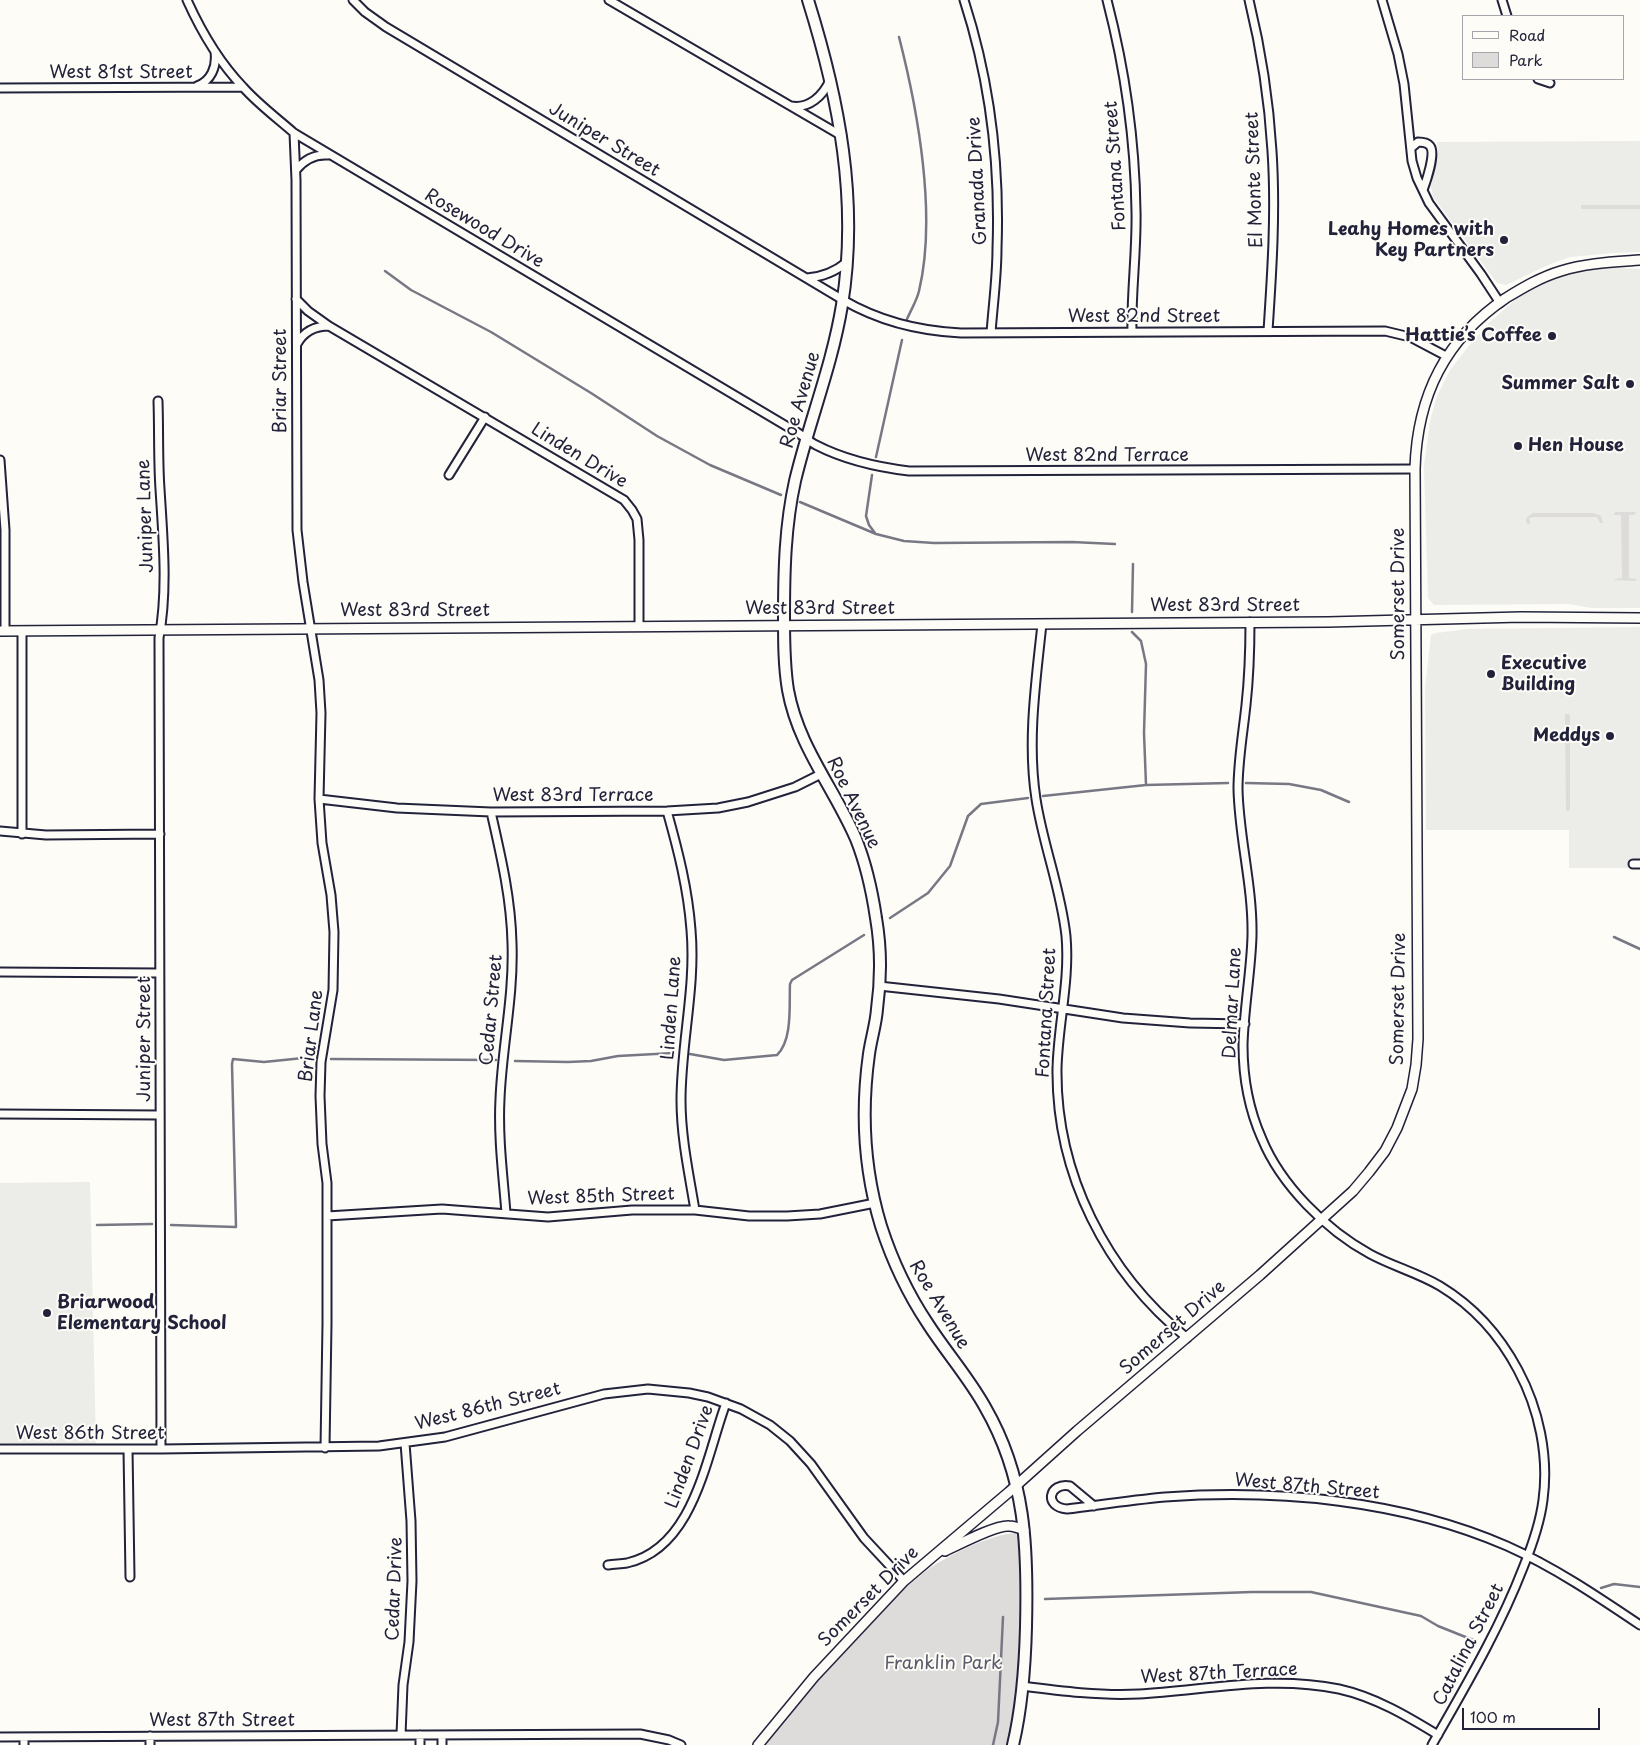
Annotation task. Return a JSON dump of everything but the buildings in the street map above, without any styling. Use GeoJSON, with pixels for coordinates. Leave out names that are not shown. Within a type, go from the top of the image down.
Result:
{"type":"FeatureCollection","features":[{"type":"Feature","properties":{"kind":"main road","name":"Roe Avenue"},"geometry":{"type":"LineString","coordinates":[[808,0],[831,79],[842,136],[848,192],[847,262],[843,300],[829,367],[806,439],[788,516],[784,556],[786,671],[792,708],[807,749],[854,836],[865,864],[878,925],[880,956],[878,1009],[869,1056],[865,1102],[866,1150],[875,1203],[888,1244],[915,1303],[984,1405],[1004,1444],[1017,1486],[1024,1530],[1028,1578],[1026,1646],[1018,1723],[1013,1745]]}},
{"type":"Feature","properties":{"kind":"street","name":"Rosewood Drive"},"geometry":{"type":"LineString","coordinates":[[187,0],[215,52],[242,87],[294,133],[806,439]]}},
{"type":"Feature","properties":{"kind":"street","name":"Juniper Street"},"geometry":{"type":"LineString","coordinates":[[353,0],[386,28],[843,300]]}},
{"type":"Feature","properties":{"kind":"street"},"geometry":{"type":"LineString","coordinates":[[609,0],[842,136]]}},
{"type":"Feature","properties":{"kind":"street","name":"Granada Drive"},"geometry":{"type":"LineString","coordinates":[[964,0],[974,35],[984,83],[995,156],[998,212],[991,333]]}},
{"type":"Feature","properties":{"kind":"street","name":"Fontana Street"},"geometry":{"type":"LineString","coordinates":[[1107,0],[1124,79],[1134,164],[1136,219],[1131,311],[1132,332]]}},
{"type":"Feature","properties":{"kind":"street","name":"El Monte Street"},"geometry":{"type":"LineString","coordinates":[[1249,0],[1262,68],[1272,150],[1273,222],[1268,331]]}},
{"type":"Feature","properties":{"kind":"street"},"geometry":{"type":"LineString","coordinates":[[1382,0],[1398,54],[1404,84],[1408,127],[1417,178],[1429,202],[1500,303]]}},
{"type":"Feature","properties":{"kind":"street"},"geometry":{"type":"LineString","coordinates":[[1502,0],[1507,15]]}},
{"type":"Feature","properties":{"kind":"street"},"geometry":{"type":"LineString","coordinates":[[194,87],[210,76],[215,64],[215,52]]}},
{"type":"Feature","properties":{"kind":"street"},"geometry":{"type":"LineString","coordinates":[[788,106],[799,107],[809,104],[824,92],[831,79]]}},
{"type":"Feature","properties":{"kind":"street"},"geometry":{"type":"LineString","coordinates":[[1541,80],[1550,83]]}},
{"type":"Feature","properties":{"kind":"street","name":"West 81st Street"},"geometry":{"type":"LineString","coordinates":[[0,88],[242,87]]}},
{"type":"Feature","properties":{"kind":"street","name":"Briar Street"},"geometry":{"type":"LineString","coordinates":[[294,133],[296,170],[297,530],[302,582],[310,629]]}},
{"type":"Feature","properties":{"kind":"street"},"geometry":{"type":"LineString","coordinates":[[1411,148],[1418,142],[1425,142],[1430,145],[1432,151],[1427,180],[1423,190]]}},
{"type":"Feature","properties":{"kind":"street"},"geometry":{"type":"LineString","coordinates":[[296,170],[309,159],[321,154],[329,155]]}},
{"type":"Feature","properties":{"kind":"street","name":"Somerset Drive"},"geometry":{"type":"LineString","coordinates":[[758,1745],[814,1677],[904,1581],[1017,1486],[1051,1454],[1323,1219],[1353,1191],[1385,1151],[1406,1109],[1412,1089],[1418,1039],[1415,469],[1416,437],[1421,415],[1446,356],[1458,340],[1480,318],[1500,303],[1532,282],[1560,271],[1608,262],[1640,260]]}},
{"type":"Feature","properties":{"kind":"street"},"geometry":{"type":"LineString","coordinates":[[807,278],[830,273],[847,262]]}},
{"type":"Feature","properties":{"kind":"street","name":"Linden Drive"},"geometry":{"type":"LineString","coordinates":[[296,299],[304,308],[329,326],[624,500],[637,519],[639,540],[639,626]]}},
{"type":"Feature","properties":{"kind":"street","name":"West 82nd Street"},"geometry":{"type":"LineString","coordinates":[[843,300],[884,319],[915,328],[946,332],[1393,332],[1420,341],[1446,356]]}},
{"type":"Feature","properties":{"kind":"street"},"geometry":{"type":"LineString","coordinates":[[296,346],[301,337],[310,330],[329,326]]}},
{"type":"Feature","properties":{"kind":"street","name":"Juniper Lane"},"geometry":{"type":"LineString","coordinates":[[158,401],[163,528],[163,616],[161,629]]}},
{"type":"Feature","properties":{"kind":"street"},"geometry":{"type":"LineString","coordinates":[[449,475],[485,417]]}},
{"type":"Feature","properties":{"kind":"street","name":"West 82nd Terrace"},"geometry":{"type":"LineString","coordinates":[[806,439],[815,445],[858,462],[882,468],[908,471],[1415,469]]}},
{"type":"Feature","properties":{"kind":"street"},"geometry":{"type":"LineString","coordinates":[[0,460],[3,631]]}},
{"type":"Feature","properties":{"kind":"street","name":"West 83rd Street"},"geometry":{"type":"LineString","coordinates":[[3,631],[1640,618]]}},
{"type":"Feature","properties":{"kind":"street","name":"Delmar Lane"},"geometry":{"type":"LineString","coordinates":[[1250,622],[1250,663],[1238,782],[1252,932],[1251,970],[1243,1052],[1246,1084],[1253,1114],[1274,1164],[1296,1194],[1347,1241],[1370,1254],[1422,1277],[1461,1301],[1498,1338],[1512,1359],[1531,1397],[1538,1421],[1543,1450],[1543,1498],[1539,1524],[1528,1556]]}},
{"type":"Feature","properties":{"kind":"street","name":"Fontana Street"},"geometry":{"type":"LineString","coordinates":[[1042,624],[1034,698],[1033,762],[1040,820],[1060,898],[1065,929],[1067,962],[1058,1051],[1057,1092],[1067,1154],[1075,1181],[1097,1232],[1116,1262],[1160,1313],[1187,1338]]}},
{"type":"Feature","properties":{"kind":"street","name":"Juniper Street"},"geometry":{"type":"LineString","coordinates":[[161,629],[161,1449]]}},
{"type":"Feature","properties":{"kind":"street","name":"Briar Lane"},"geometry":{"type":"LineString","coordinates":[[310,629],[319,680],[321,713],[319,799],[322,843],[331,894],[334,932],[333,990],[321,1062],[320,1096],[327,1216],[328,1324],[325,1448]]}},
{"type":"Feature","properties":{"kind":"street"},"geometry":{"type":"LineString","coordinates":[[22,631],[22,834]]}},
{"type":"Feature","properties":{"kind":"street","name":"West 83rd Terrace"},"geometry":{"type":"LineString","coordinates":[[319,799],[396,808],[491,812],[667,811],[718,808],[748,802],[795,787],[821,774]]}},
{"type":"Feature","properties":{"kind":"street","name":"Linden Lane"},"geometry":{"type":"LineString","coordinates":[[667,811],[682,866],[692,931],[691,990],[683,1060],[681,1101],[683,1133],[695,1210]]}},
{"type":"Feature","properties":{"kind":"street","name":"Cedar Street"},"geometry":{"type":"LineString","coordinates":[[491,812],[505,874],[512,942],[513,974],[510,1013],[500,1098],[500,1134],[506,1213]]}},
{"type":"Feature","properties":{"kind":"street"},"geometry":{"type":"LineString","coordinates":[[0,831],[22,834],[160,834]]}},
{"type":"Feature","properties":{"kind":"street"},"geometry":{"type":"LineString","coordinates":[[0,972],[160,973]]}},
{"type":"Feature","properties":{"kind":"street"},"geometry":{"type":"LineString","coordinates":[[879,986],[999,999],[1151,1020],[1245,1024]]}},
{"type":"Feature","properties":{"kind":"street"},"geometry":{"type":"LineString","coordinates":[[0,1114],[160,1115]]}},
{"type":"Feature","properties":{"kind":"street","name":"West 85th Street"},"geometry":{"type":"LineString","coordinates":[[327,1216],[425,1209],[548,1217],[632,1210],[695,1210],[749,1216],[787,1216],[820,1214],[875,1203]]}},
{"type":"Feature","properties":{"kind":"street","name":"West 86th Street"},"geometry":{"type":"LineString","coordinates":[[0,1449],[325,1448],[379,1446],[464,1432],[587,1397],[626,1390],[648,1389],[689,1393],[726,1403],[759,1418],[790,1441],[811,1464],[864,1538],[904,1581]]}},
{"type":"Feature","properties":{"kind":"street","name":"Linden Drive"},"geometry":{"type":"LineString","coordinates":[[608,1565],[627,1563],[653,1551],[669,1539],[679,1527],[696,1496],[726,1403]]}},
{"type":"Feature","properties":{"kind":"street","name":"Cedar Drive"},"geometry":{"type":"LineString","coordinates":[[401,1735],[403,1685],[409,1642],[412,1581],[411,1521],[405,1443]]}},
{"type":"Feature","properties":{"kind":"street"},"geometry":{"type":"LineString","coordinates":[[128,1449],[130,1577]]}},
{"type":"Feature","properties":{"kind":"street","name":"West 87th Street"},"geometry":{"type":"LineString","coordinates":[[1094,1506],[1070,1486],[1058,1486],[1053,1491],[1054,1505],[1058,1508],[1067,1509],[1205,1495],[1283,1496],[1396,1510],[1442,1522],[1528,1556],[1576,1582],[1640,1625]]}},
{"type":"Feature","properties":{"kind":"street"},"geometry":{"type":"LineString","coordinates":[[933,1556],[1004,1526],[1013,1526],[1024,1530]]}},
{"type":"Feature","properties":{"kind":"street","name":"Catalina Street"},"geometry":{"type":"LineString","coordinates":[[1432,1745],[1490,1642],[1506,1610],[1528,1556]]}},
{"type":"Feature","properties":{"kind":"street","name":"West 87th Terrace"},"geometry":{"type":"LineString","coordinates":[[1022,1686],[1116,1694],[1255,1683],[1281,1682],[1306,1684],[1357,1694],[1405,1715],[1438,1735]]}},
{"type":"Feature","properties":{"kind":"street","name":"West 87th Street"},"geometry":{"type":"LineString","coordinates":[[0,1737],[640,1734],[661,1738],[681,1745]]}},
{"type":"Feature","properties":{"kind":"street"},"geometry":{"type":"LineString","coordinates":[[420,1735],[420,1745]]}},
{"type":"Feature","properties":{"kind":"street"},"geometry":{"type":"LineString","coordinates":[[442,1735],[442,1745]]}},
{"type":"Feature","properties":{"kind":"street"},"geometry":{"type":"LineString","coordinates":[[150,1736],[150,1745]]}},
{"type":"Feature","properties":{"kind":"street"},"geometry":{"type":"LineString","coordinates":[[24,1737],[24,1745]]}},
{"type":"Feature","properties":{"kind":"shaded area"},"geometry":{"type":"Polygon","coordinates":[[[1640,141],[1640,252],[1570,257],[1506,285],[1497,283],[1433,197],[1431,186],[1438,154],[1437,142],[1640,141]]]}},
{"type":"Feature","properties":{"kind":"shaded area"},"geometry":{"type":"Polygon","coordinates":[[[1594,269],[1640,269],[1640,608],[1591,608],[1569,604],[1434,605],[1428,598],[1424,466],[1430,421],[1437,396],[1450,370],[1490,322],[1524,292],[1560,276],[1594,269]]]}},
{"type":"Feature","properties":{"kind":"shaded area"},"geometry":{"type":"Polygon","coordinates":[[[1640,627],[1640,868],[1569,868],[1569,830],[1426,830],[1425,687],[1431,635],[1468,629],[1640,627]]]}},
{"type":"Feature","properties":{"kind":"shaded area","name":"Briarwood Elementary School"},"geometry":{"type":"Polygon","coordinates":[[[90,1182],[96,1445],[0,1443],[0,1183],[90,1182]]]}},
{"type":"Feature","properties":{"kind":"green space"},"geometry":{"type":"Polygon","coordinates":[[[1581,205],[1640,205],[1640,209],[1581,209],[1581,205]]]}},
{"type":"Feature","properties":{"kind":"green space"},"geometry":{"type":"Polygon","coordinates":[[[1615,512],[1636,512],[1634,515],[1629,515],[1629,578],[1637,579],[1635,581],[1614,580],[1622,578],[1621,515],[1614,515],[1615,512]]]}},
{"type":"Feature","properties":{"kind":"green space"},"geometry":{"type":"Polygon","coordinates":[[[1533,513],[1594,513],[1601,516],[1603,523],[1600,523],[1597,517],[1534,517],[1529,518],[1530,523],[1528,525],[1527,517],[1533,513]]]}},
{"type":"Feature","properties":{"kind":"green space"},"geometry":{"type":"Polygon","coordinates":[[[1565,714],[1570,716],[1570,809],[1568,811],[1566,810],[1565,714]]]}},
{"type":"Feature","properties":{"kind":"green space","name":"Franklin Park"},"geometry":{"type":"Polygon","coordinates":[[[1016,1533],[1020,1563],[1028,1578],[1013,1745],[758,1745],[877,1609],[926,1571],[945,1559],[994,1537],[1016,1533]]]}},
{"type":"Feature","properties":{"kind":"waterway"},"geometry":{"type":"LineString","coordinates":[[899,37],[913,97],[926,197],[924,262],[918,294],[907,319]]}},
{"type":"Feature","properties":{"kind":"waterway"},"geometry":{"type":"LineString","coordinates":[[385,271],[411,290],[491,332],[657,436],[710,465],[781,495]]}},
{"type":"Feature","properties":{"kind":"waterway"},"geometry":{"type":"LineString","coordinates":[[876,457],[902,340]]}},
{"type":"Feature","properties":{"kind":"waterway"},"geometry":{"type":"LineString","coordinates":[[872,475],[866,516],[869,525],[875,533]]}},
{"type":"Feature","properties":{"kind":"waterway"},"geometry":{"type":"LineString","coordinates":[[800,502],[876,534],[904,541],[934,543],[1072,542],[1115,544]]}},
{"type":"Feature","properties":{"kind":"waterway"},"geometry":{"type":"LineString","coordinates":[[1132,612],[1133,564]]}},
{"type":"Feature","properties":{"kind":"waterway"},"geometry":{"type":"LineString","coordinates":[[1132,632],[1141,641],[1146,664],[1144,733],[1146,785],[1228,783]]}},
{"type":"Feature","properties":{"kind":"waterway"},"geometry":{"type":"LineString","coordinates":[[1246,783],[1289,784],[1321,790],[1349,802]]}},
{"type":"Feature","properties":{"kind":"waterway"},"geometry":{"type":"LineString","coordinates":[[1043,796],[1146,785]]}},
{"type":"Feature","properties":{"kind":"waterway"},"geometry":{"type":"LineString","coordinates":[[890,918],[928,893],[950,866],[968,816],[981,804],[1028,798]]}},
{"type":"Feature","properties":{"kind":"waterway"},"geometry":{"type":"LineString","coordinates":[[690,1054],[724,1060],[777,1055],[786,1040],[788,1031],[790,984],[792,980],[864,935]]}},
{"type":"Feature","properties":{"kind":"waterway"},"geometry":{"type":"LineString","coordinates":[[1614,937],[1640,949]]}},
{"type":"Feature","properties":{"kind":"waterway"},"geometry":{"type":"LineString","coordinates":[[515,1061],[591,1061],[618,1056],[674,1053]]}},
{"type":"Feature","properties":{"kind":"waterway"},"geometry":{"type":"LineString","coordinates":[[171,1225],[236,1227],[233,1059],[264,1062],[313,1057]]}},
{"type":"Feature","properties":{"kind":"waterway"},"geometry":{"type":"LineString","coordinates":[[331,1059],[496,1060]]}},
{"type":"Feature","properties":{"kind":"waterway"},"geometry":{"type":"LineString","coordinates":[[97,1225],[152,1224]]}},
{"type":"Feature","properties":{"kind":"waterway"},"geometry":{"type":"LineString","coordinates":[[1601,1588],[1614,1584],[1640,1587]]}},
{"type":"Feature","properties":{"kind":"waterway"},"geometry":{"type":"LineString","coordinates":[[1045,1599],[1252,1592],[1311,1592],[1421,1616],[1438,1626],[1473,1640]]}},
{"type":"Feature","properties":{"kind":"waterway"},"geometry":{"type":"LineString","coordinates":[[993,1745],[998,1722],[1003,1617]]}},
{"type":"Feature","properties":{"kind":"place","name":"Leahy Homes with Key Partners"},"geometry":{"type":"Point","coordinates":[1504,240]}},
{"type":"Feature","properties":{"kind":"place","name":"Hattie’s Coffee"},"geometry":{"type":"Point","coordinates":[1552,336]}},
{"type":"Feature","properties":{"kind":"place","name":"Summer Salt"},"geometry":{"type":"Point","coordinates":[1630,384]}},
{"type":"Feature","properties":{"kind":"place","name":"Hen House"},"geometry":{"type":"Point","coordinates":[1518,446]}},
{"type":"Feature","properties":{"kind":"place","name":"Executive Building"},"geometry":{"type":"Point","coordinates":[1491,674]}},
{"type":"Feature","properties":{"kind":"place","name":"Meddys"},"geometry":{"type":"Point","coordinates":[1610,736]}},
{"type":"Feature","properties":{"kind":"place","name":"Briarwood Elementary School"},"geometry":{"type":"Point","coordinates":[47,1313]}}]}
